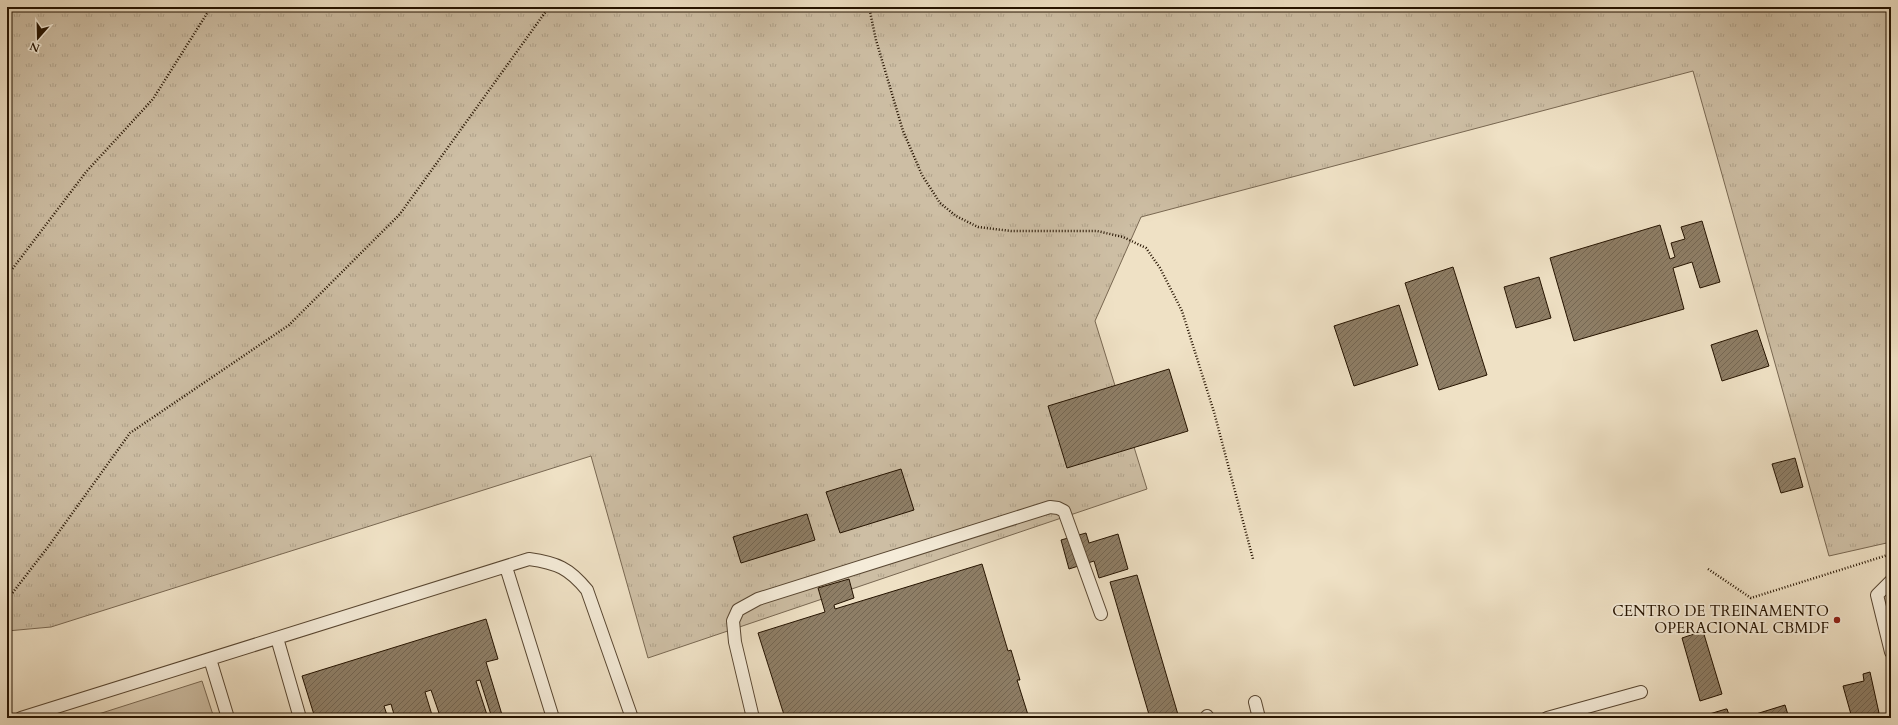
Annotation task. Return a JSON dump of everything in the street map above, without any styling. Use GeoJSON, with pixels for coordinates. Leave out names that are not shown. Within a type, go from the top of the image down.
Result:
{"type":"FeatureCollection","features":[{"type":"Feature","properties":{"kind":"lane"},"geometry":{"type":"LineString","coordinates":[[754,718],[735,642],[733,621],[738,610],[758,599],[1050,507],[1058,508],[1064,511],[1101,614]]}},
{"type":"Feature","properties":{"kind":"lane"},"geometry":{"type":"LineString","coordinates":[[21,718],[529,559],[550,562],[574,574],[587,590],[632,718]]}},
{"type":"Feature","properties":{"kind":"lane"},"geometry":{"type":"LineString","coordinates":[[506,567],[553,718]]}},
{"type":"Feature","properties":{"kind":"lane"},"geometry":{"type":"LineString","coordinates":[[1891,581],[1877,595],[1891,652]]}},
{"type":"Feature","properties":{"kind":"lane"},"geometry":{"type":"LineString","coordinates":[[278,638],[300,718]]}},
{"type":"Feature","properties":{"kind":"lane"},"geometry":{"type":"LineString","coordinates":[[210,659],[228,718]]}},
{"type":"Feature","properties":{"kind":"lane"},"geometry":{"type":"LineString","coordinates":[[1547,718],[1641,692]]}},
{"type":"Feature","properties":{"kind":"lane"},"geometry":{"type":"LineString","coordinates":[[1255,702],[1259,718]]}},
{"type":"Feature","properties":{"kind":"path"},"geometry":{"type":"LineString","coordinates":[[7,276],[86,172],[153,99],[211,7]]}},
{"type":"Feature","properties":{"kind":"path"},"geometry":{"type":"LineString","coordinates":[[7,600],[130,432],[289,324],[400,214],[549,7]]}},
{"type":"Feature","properties":{"kind":"path"},"geometry":{"type":"LineString","coordinates":[[869,7],[876,40],[903,131],[922,175],[940,203],[956,216],[978,227],[1011,231],[1097,231],[1123,237],[1146,248],[1160,268],[1182,311],[1214,412],[1253,559]]}},
{"type":"Feature","properties":{"kind":"path"},"geometry":{"type":"LineString","coordinates":[[1708,569],[1751,598],[1891,554]]}},
{"type":"Feature","properties":{"kind":"green space"},"geometry":{"type":"Polygon","coordinates":[[[7,7],[1891,7],[1891,542],[1829,556],[1693,71],[1141,217],[1095,321],[1147,489],[648,658],[591,456],[51,627],[7,631],[7,7]]]}},
{"type":"Feature","properties":{"kind":"green space"},"geometry":{"type":"Polygon","coordinates":[[[202,681],[214,718],[86,718],[202,681]]]}},
{"type":"Feature","properties":{"kind":"building"},"geometry":{"type":"Polygon","coordinates":[[[1702,221],[1720,282],[1700,288],[1692,262],[1673,268],[1684,309],[1574,341],[1550,258],[1660,225],[1670,259],[1675,257],[1671,243],[1685,239],[1681,227],[1702,221]]]}},
{"type":"Feature","properties":{"kind":"building"},"geometry":{"type":"Polygon","coordinates":[[[1453,267],[1487,375],[1439,390],[1405,283],[1453,267]]]}},
{"type":"Feature","properties":{"kind":"building"},"geometry":{"type":"Polygon","coordinates":[[[1539,277],[1551,318],[1516,328],[1504,287],[1539,277]]]}},
{"type":"Feature","properties":{"kind":"building"},"geometry":{"type":"Polygon","coordinates":[[[1399,305],[1418,365],[1354,386],[1334,326],[1399,305]]]}},
{"type":"Feature","properties":{"kind":"building"},"geometry":{"type":"Polygon","coordinates":[[[1757,330],[1769,366],[1722,381],[1711,345],[1757,330]]]}},
{"type":"Feature","properties":{"kind":"building"},"geometry":{"type":"Polygon","coordinates":[[[1169,369],[1188,431],[1067,468],[1048,406],[1169,369]]]}},
{"type":"Feature","properties":{"kind":"building"},"geometry":{"type":"Polygon","coordinates":[[[1795,458],[1803,487],[1781,493],[1772,464],[1795,458]]]}},
{"type":"Feature","properties":{"kind":"building"},"geometry":{"type":"Polygon","coordinates":[[[901,469],[914,510],[840,533],[826,492],[901,469]]]}},
{"type":"Feature","properties":{"kind":"building"},"geometry":{"type":"Polygon","coordinates":[[[807,514],[815,540],[741,563],[733,537],[807,514]]]}},
{"type":"Feature","properties":{"kind":"building"},"geometry":{"type":"Polygon","coordinates":[[[1086,533],[1089,543],[1118,534],[1128,569],[1099,578],[1094,561],[1069,569],[1061,540],[1086,533]]]}},
{"type":"Feature","properties":{"kind":"building"},"geometry":{"type":"Polygon","coordinates":[[[982,564],[1008,651],[1011,650],[1020,680],[1017,680],[1029,718],[785,718],[758,633],[825,612],[818,588],[849,579],[854,598],[834,605],[835,609],[982,564]]]}},
{"type":"Feature","properties":{"kind":"building"},"geometry":{"type":"Polygon","coordinates":[[[1137,575],[1179,718],[1150,718],[1110,582],[1137,575]]]}},
{"type":"Feature","properties":{"kind":"building"},"geometry":{"type":"Polygon","coordinates":[[[486,619],[498,659],[486,662],[503,718],[492,718],[480,680],[476,681],[488,718],[395,718],[391,704],[384,706],[388,718],[315,718],[302,676],[486,619]],[[431,690],[425,692],[432,715],[439,713],[431,690]]]}},
{"type":"Feature","properties":{"kind":"building"},"geometry":{"type":"Polygon","coordinates":[[[1703,631],[1722,694],[1700,701],[1682,638],[1703,631]]]}},
{"type":"Feature","properties":{"kind":"building"},"geometry":{"type":"Polygon","coordinates":[[[1870,672],[1879,713],[1852,718],[1843,686],[1864,681],[1863,674],[1870,672]]]}},
{"type":"Feature","properties":{"kind":"building"},"geometry":{"type":"Polygon","coordinates":[[[1785,705],[1789,718],[1743,718],[1785,705]]]}},
{"type":"Feature","properties":{"kind":"building"},"geometry":{"type":"Polygon","coordinates":[[[1727,709],[1730,718],[1696,718],[1727,709]]]}},
{"type":"Feature","properties":{"kind":"place","name":"CENTRO DE TREINAMENTO OPERACIONAL CBMDF"},"geometry":{"type":"Point","coordinates":[1837,620]}}]}
